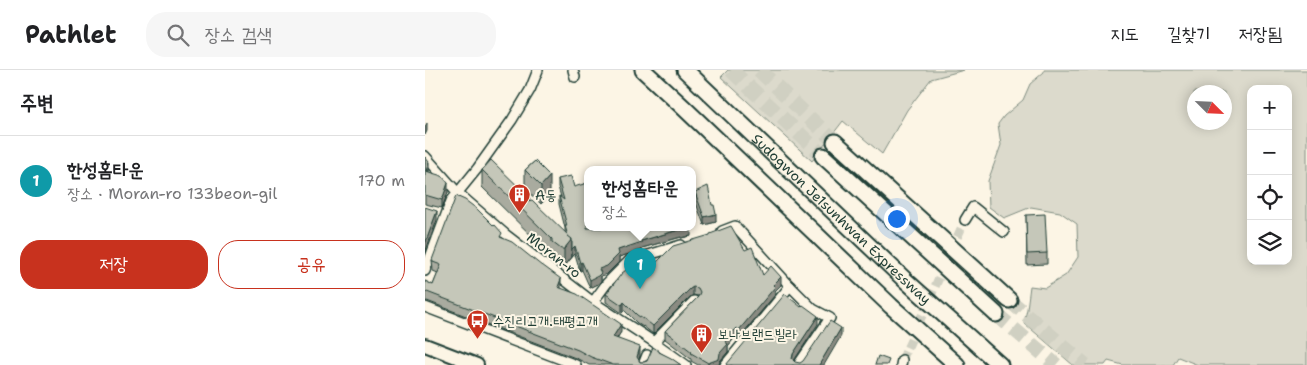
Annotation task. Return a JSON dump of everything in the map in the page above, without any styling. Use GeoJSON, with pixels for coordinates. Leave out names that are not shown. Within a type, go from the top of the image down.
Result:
{"type":"FeatureCollection","features":[{"type":"Feature","properties":{"kind":"highway","name":"Sudogwon Je1sunhwan Expressway"},"geometry":{"type":"LineString","coordinates":[[643,70],[891,306],[957,365]]}},
{"type":"Feature","properties":{"kind":"highway","name":"Sudogwon Je1sunhwan Expressway"},"geometry":{"type":"LineString","coordinates":[[685,70],[904,278],[1000,365]]}},
{"type":"Feature","properties":{"kind":"highway"},"geometry":{"type":"LineString","coordinates":[[835,142],[1009,300]]}},
{"type":"Feature","properties":{"kind":"highway"},"geometry":{"type":"LineString","coordinates":[[823,156],[996,314]]}},
{"type":"Feature","properties":{"kind":"main road"},"geometry":{"type":"LineString","coordinates":[[425,345],[477,365]]}},
{"type":"Feature","properties":{"kind":"street"},"geometry":{"type":"LineString","coordinates":[[425,271],[442,215],[512,120],[530,90],[537,70]]}},
{"type":"Feature","properties":{"kind":"street","name":"Moran-ro"},"geometry":{"type":"LineString","coordinates":[[425,156],[458,194],[505,234],[593,302],[686,365]]}},
{"type":"Feature","properties":{"kind":"street"},"geometry":{"type":"LineString","coordinates":[[965,220],[973,207],[1004,232]]}},
{"type":"Feature","properties":{"kind":"street"},"geometry":{"type":"LineString","coordinates":[[711,235],[735,226],[813,309],[830,318],[798,365]]}},
{"type":"Feature","properties":{"kind":"street"},"geometry":{"type":"LineString","coordinates":[[593,302],[607,283],[629,261],[694,241]]}},
{"type":"Feature","properties":{"kind":"street"},"geometry":{"type":"LineString","coordinates":[[725,365],[790,286]]}},
{"type":"Feature","properties":{"kind":"street"},"geometry":{"type":"LineString","coordinates":[[654,342],[694,301]]}},
{"type":"Feature","properties":{"kind":"street"},"geometry":{"type":"LineString","coordinates":[[425,307],[576,365]]}},
{"type":"Feature","properties":{"kind":"street"},"geometry":{"type":"LineString","coordinates":[[643,365],[647,355]]}},
{"type":"Feature","properties":{"kind":"shaded area"},"geometry":{"type":"Polygon","coordinates":[[[728,70],[964,70],[931,79],[907,110],[882,154],[843,121],[812,161],[721,77],[728,70]]]}},
{"type":"Feature","properties":{"kind":"shaded area"},"geometry":{"type":"Polygon","coordinates":[[[1044,70],[1307,70],[1307,365],[1198,365],[1178,357],[1173,365],[1123,365],[1108,361],[1105,365],[1073,365],[1024,323],[1030,286],[1045,288],[1066,275],[1078,257],[1077,224],[1060,212],[1031,207],[1004,218],[989,207],[988,181],[1001,145],[998,124],[1004,116],[1023,100],[1030,84],[1044,70]]]}},
{"type":"Feature","properties":{"kind":"building"},"geometry":{"type":"Polygon","coordinates":[[[425,157],[429,162],[426,171],[442,176],[448,183],[442,200],[425,195],[425,157]]]}},
{"type":"Feature","properties":{"kind":"building"},"geometry":{"type":"Polygon","coordinates":[[[491,160],[530,198],[528,201],[532,200],[572,239],[564,249],[561,249],[552,242],[552,239],[482,170],[491,160]]]}},
{"type":"Feature","properties":{"kind":"building"},"geometry":{"type":"Polygon","coordinates":[[[535,161],[550,176],[541,186],[525,170],[535,161]]]}},
{"type":"Feature","properties":{"kind":"building"},"geometry":{"type":"Polygon","coordinates":[[[571,176],[574,187],[584,184],[584,231],[675,231],[618,250],[619,254],[607,266],[599,269],[601,273],[598,276],[590,280],[582,262],[580,263],[575,246],[572,249],[572,239],[568,236],[559,196],[564,200],[558,179],[571,176]]]}},
{"type":"Feature","properties":{"kind":"building"},"geometry":{"type":"Polygon","coordinates":[[[708,186],[716,214],[704,217],[696,192],[708,186]]]}},
{"type":"Feature","properties":{"kind":"building"},"geometry":{"type":"Polygon","coordinates":[[[456,196],[465,200],[495,225],[502,233],[500,237],[512,242],[561,279],[558,287],[577,294],[621,324],[613,337],[640,347],[637,357],[640,362],[647,361],[653,347],[681,365],[613,365],[427,292],[425,293],[425,281],[433,285],[441,265],[432,260],[456,196]]]}},
{"type":"Feature","properties":{"kind":"building"},"geometry":{"type":"Polygon","coordinates":[[[425,207],[437,211],[425,244],[425,207]]]}},
{"type":"Feature","properties":{"kind":"building"},"geometry":{"type":"Polygon","coordinates":[[[1045,214],[1047,253],[1027,254],[1026,215],[1045,214]]]}},
{"type":"Feature","properties":{"kind":"building"},"geometry":{"type":"Polygon","coordinates":[[[731,226],[745,250],[752,247],[763,275],[771,266],[781,277],[773,285],[775,287],[739,330],[736,328],[725,342],[728,344],[720,353],[719,359],[708,363],[691,353],[665,331],[698,297],[700,292],[698,288],[693,287],[690,289],[653,326],[637,315],[624,302],[622,305],[606,294],[622,273],[650,253],[657,262],[673,246],[710,235],[731,226]]]}},
{"type":"Feature","properties":{"kind":"building"},"geometry":{"type":"Polygon","coordinates":[[[785,294],[801,307],[803,305],[818,316],[793,354],[792,359],[795,362],[800,363],[803,361],[830,321],[841,328],[819,365],[726,365],[785,294]]]}},
{"type":"Feature","properties":{"kind":"building"},"geometry":{"type":"Polygon","coordinates":[[[878,356],[889,360],[887,365],[875,365],[878,356]]]}},
{"type":"Feature","properties":{"kind":"tunnel"},"geometry":{"type":"LineString","coordinates":[[731,70],[823,156]]}},
{"type":"Feature","properties":{"kind":"tunnel"},"geometry":{"type":"LineString","coordinates":[[759,70],[835,142]]}},
{"type":"Feature","properties":{"kind":"tunnel"},"geometry":{"type":"LineString","coordinates":[[902,360],[965,220]]}},
{"type":"Feature","properties":{"kind":"tunnel"},"geometry":{"type":"LineString","coordinates":[[1009,300],[1085,365]]}},
{"type":"Feature","properties":{"kind":"tunnel"},"geometry":{"type":"LineString","coordinates":[[996,314],[1056,365]]}},
{"type":"Feature","properties":{"kind":"place","name":"A동"},"geometry":{"type":"Point","coordinates":[519,214]}},
{"type":"Feature","properties":{"kind":"place","name":"한성홈타운"},"geometry":{"type":"Point","coordinates":[640,289]}},
{"type":"Feature","properties":{"kind":"place","name":"수진리고개.태평고개"},"geometry":{"type":"Point","coordinates":[477,340]}},
{"type":"Feature","properties":{"kind":"place","name":"보나브랜드빌라"},"geometry":{"type":"Point","coordinates":[702,353]}}]}
